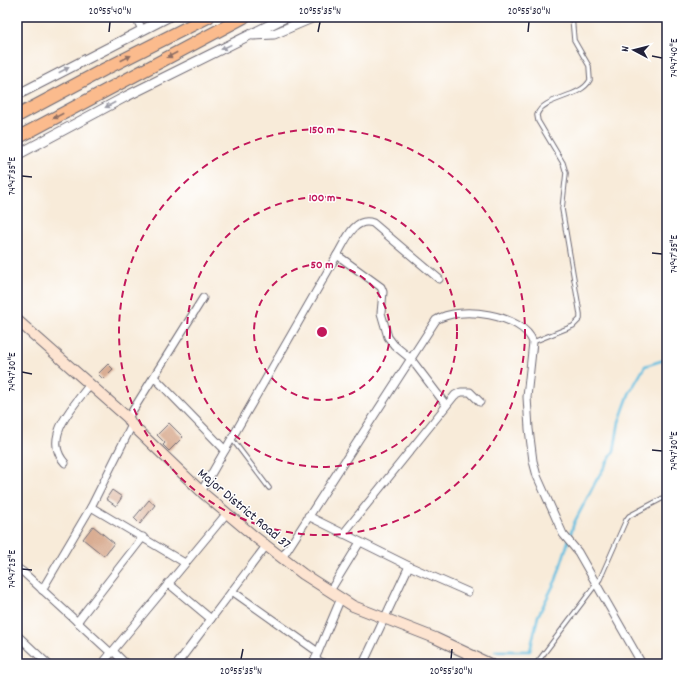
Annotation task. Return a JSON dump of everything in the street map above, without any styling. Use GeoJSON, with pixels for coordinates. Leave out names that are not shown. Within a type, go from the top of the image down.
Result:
{"type":"FeatureCollection","features":[{"type":"Feature","properties":{"kind":"highway"},"geometry":{"type":"LineString","coordinates":[[17,116],[105,69],[208,17]]}},
{"type":"Feature","properties":{"kind":"highway"},"geometry":{"type":"LineString","coordinates":[[17,138],[244,17]]}},
{"type":"Feature","properties":{"kind":"main road","name":"Major District Road 37"},"geometry":{"type":"LineString","coordinates":[[17,320],[130,421],[202,492],[266,546],[303,574],[353,606],[435,638],[490,664]]}},
{"type":"Feature","properties":{"kind":"street"},"geometry":{"type":"LineString","coordinates":[[136,17],[142,30]]}},
{"type":"Feature","properties":{"kind":"street"},"geometry":{"type":"LineString","coordinates":[[17,95],[168,17]]}},
{"type":"Feature","properties":{"kind":"street"},"geometry":{"type":"LineString","coordinates":[[17,155],[127,96],[286,17]]}},
{"type":"Feature","properties":{"kind":"street"},"geometry":{"type":"LineString","coordinates":[[249,35],[274,34],[314,17]]}},
{"type":"Feature","properties":{"kind":"street"},"geometry":{"type":"LineString","coordinates":[[202,492],[337,255],[352,231],[361,222],[367,221],[373,224],[439,279]]}},
{"type":"Feature","properties":{"kind":"street"},"geometry":{"type":"LineString","coordinates":[[337,255],[381,287],[383,292],[381,313],[388,337],[394,345],[411,359],[446,405]]}},
{"type":"Feature","properties":{"kind":"street"},"geometry":{"type":"LineString","coordinates":[[42,590],[91,507],[130,421],[154,377],[203,298]]}},
{"type":"Feature","properties":{"kind":"street"},"geometry":{"type":"LineString","coordinates":[[282,558],[436,320],[443,316],[468,313],[493,316],[519,325],[531,334],[533,342],[527,397],[533,461],[560,528],[578,552],[642,664]]}},
{"type":"Feature","properties":{"kind":"street"},"geometry":{"type":"LineString","coordinates":[[154,377],[225,450]]}},
{"type":"Feature","properties":{"kind":"street"},"geometry":{"type":"LineString","coordinates":[[65,463],[58,451],[57,438],[60,427],[90,384]]}},
{"type":"Feature","properties":{"kind":"street"},"geometry":{"type":"LineString","coordinates":[[343,534],[455,395],[461,392],[470,392],[480,402]]}},
{"type":"Feature","properties":{"kind":"street"},"geometry":{"type":"LineString","coordinates":[[91,507],[185,563]]}},
{"type":"Feature","properties":{"kind":"street"},"geometry":{"type":"LineString","coordinates":[[102,664],[227,513]]}},
{"type":"Feature","properties":{"kind":"street"},"geometry":{"type":"LineString","coordinates":[[308,516],[409,566],[468,592]]}},
{"type":"Feature","properties":{"kind":"street"},"geometry":{"type":"LineString","coordinates":[[77,622],[143,537]]}},
{"type":"Feature","properties":{"kind":"street"},"geometry":{"type":"LineString","coordinates":[[330,591],[360,542]]}},
{"type":"Feature","properties":{"kind":"street"},"geometry":{"type":"LineString","coordinates":[[177,664],[266,546]]}},
{"type":"Feature","properties":{"kind":"street"},"geometry":{"type":"LineString","coordinates":[[363,664],[409,566]]}},
{"type":"Feature","properties":{"kind":"street"},"geometry":{"type":"LineString","coordinates":[[17,568],[126,664]]}},
{"type":"Feature","properties":{"kind":"street"},"geometry":{"type":"LineString","coordinates":[[168,584],[211,619]]}},
{"type":"Feature","properties":{"kind":"street"},"geometry":{"type":"LineString","coordinates":[[232,591],[315,658],[325,664]]}},
{"type":"Feature","properties":{"kind":"street"},"geometry":{"type":"LineString","coordinates":[[315,658],[341,598]]}},
{"type":"Feature","properties":{"kind":"street"},"geometry":{"type":"LineString","coordinates":[[18,640],[48,664]]}},
{"type":"Feature","properties":{"kind":"lane"},"geometry":{"type":"LineString","coordinates":[[533,342],[573,326],[580,320],[562,209],[566,173],[563,163],[538,122],[537,116],[541,107],[583,88],[590,80],[589,66],[574,40],[572,17]]}},
{"type":"Feature","properties":{"kind":"lane"},"geometry":{"type":"LineString","coordinates":[[232,439],[268,488]]}},
{"type":"Feature","properties":{"kind":"lane"},"geometry":{"type":"LineString","coordinates":[[536,664],[596,585],[604,572],[629,516],[667,496]]}},
{"type":"Feature","properties":{"kind":"building"},"geometry":{"type":"Polygon","coordinates":[[[108,364],[113,369],[103,379],[98,374],[108,364]]]}},
{"type":"Feature","properties":{"kind":"building"},"geometry":{"type":"Polygon","coordinates":[[[169,423],[183,437],[169,451],[163,445],[165,443],[157,435],[169,423]]]}},
{"type":"Feature","properties":{"kind":"building"},"geometry":{"type":"Polygon","coordinates":[[[112,490],[122,497],[116,506],[106,499],[112,490]]]}},
{"type":"Feature","properties":{"kind":"building"},"geometry":{"type":"Polygon","coordinates":[[[149,500],[155,505],[140,524],[134,518],[149,500]]]}},
{"type":"Feature","properties":{"kind":"building"},"geometry":{"type":"Polygon","coordinates":[[[93,526],[114,543],[104,556],[83,539],[93,526]]]}},
{"type":"Feature","properties":{"kind":"waterway"},"geometry":{"type":"LineString","coordinates":[[495,651],[530,651],[538,616],[556,580],[574,523],[614,451],[619,422],[629,394],[645,366],[667,359]]}}]}
